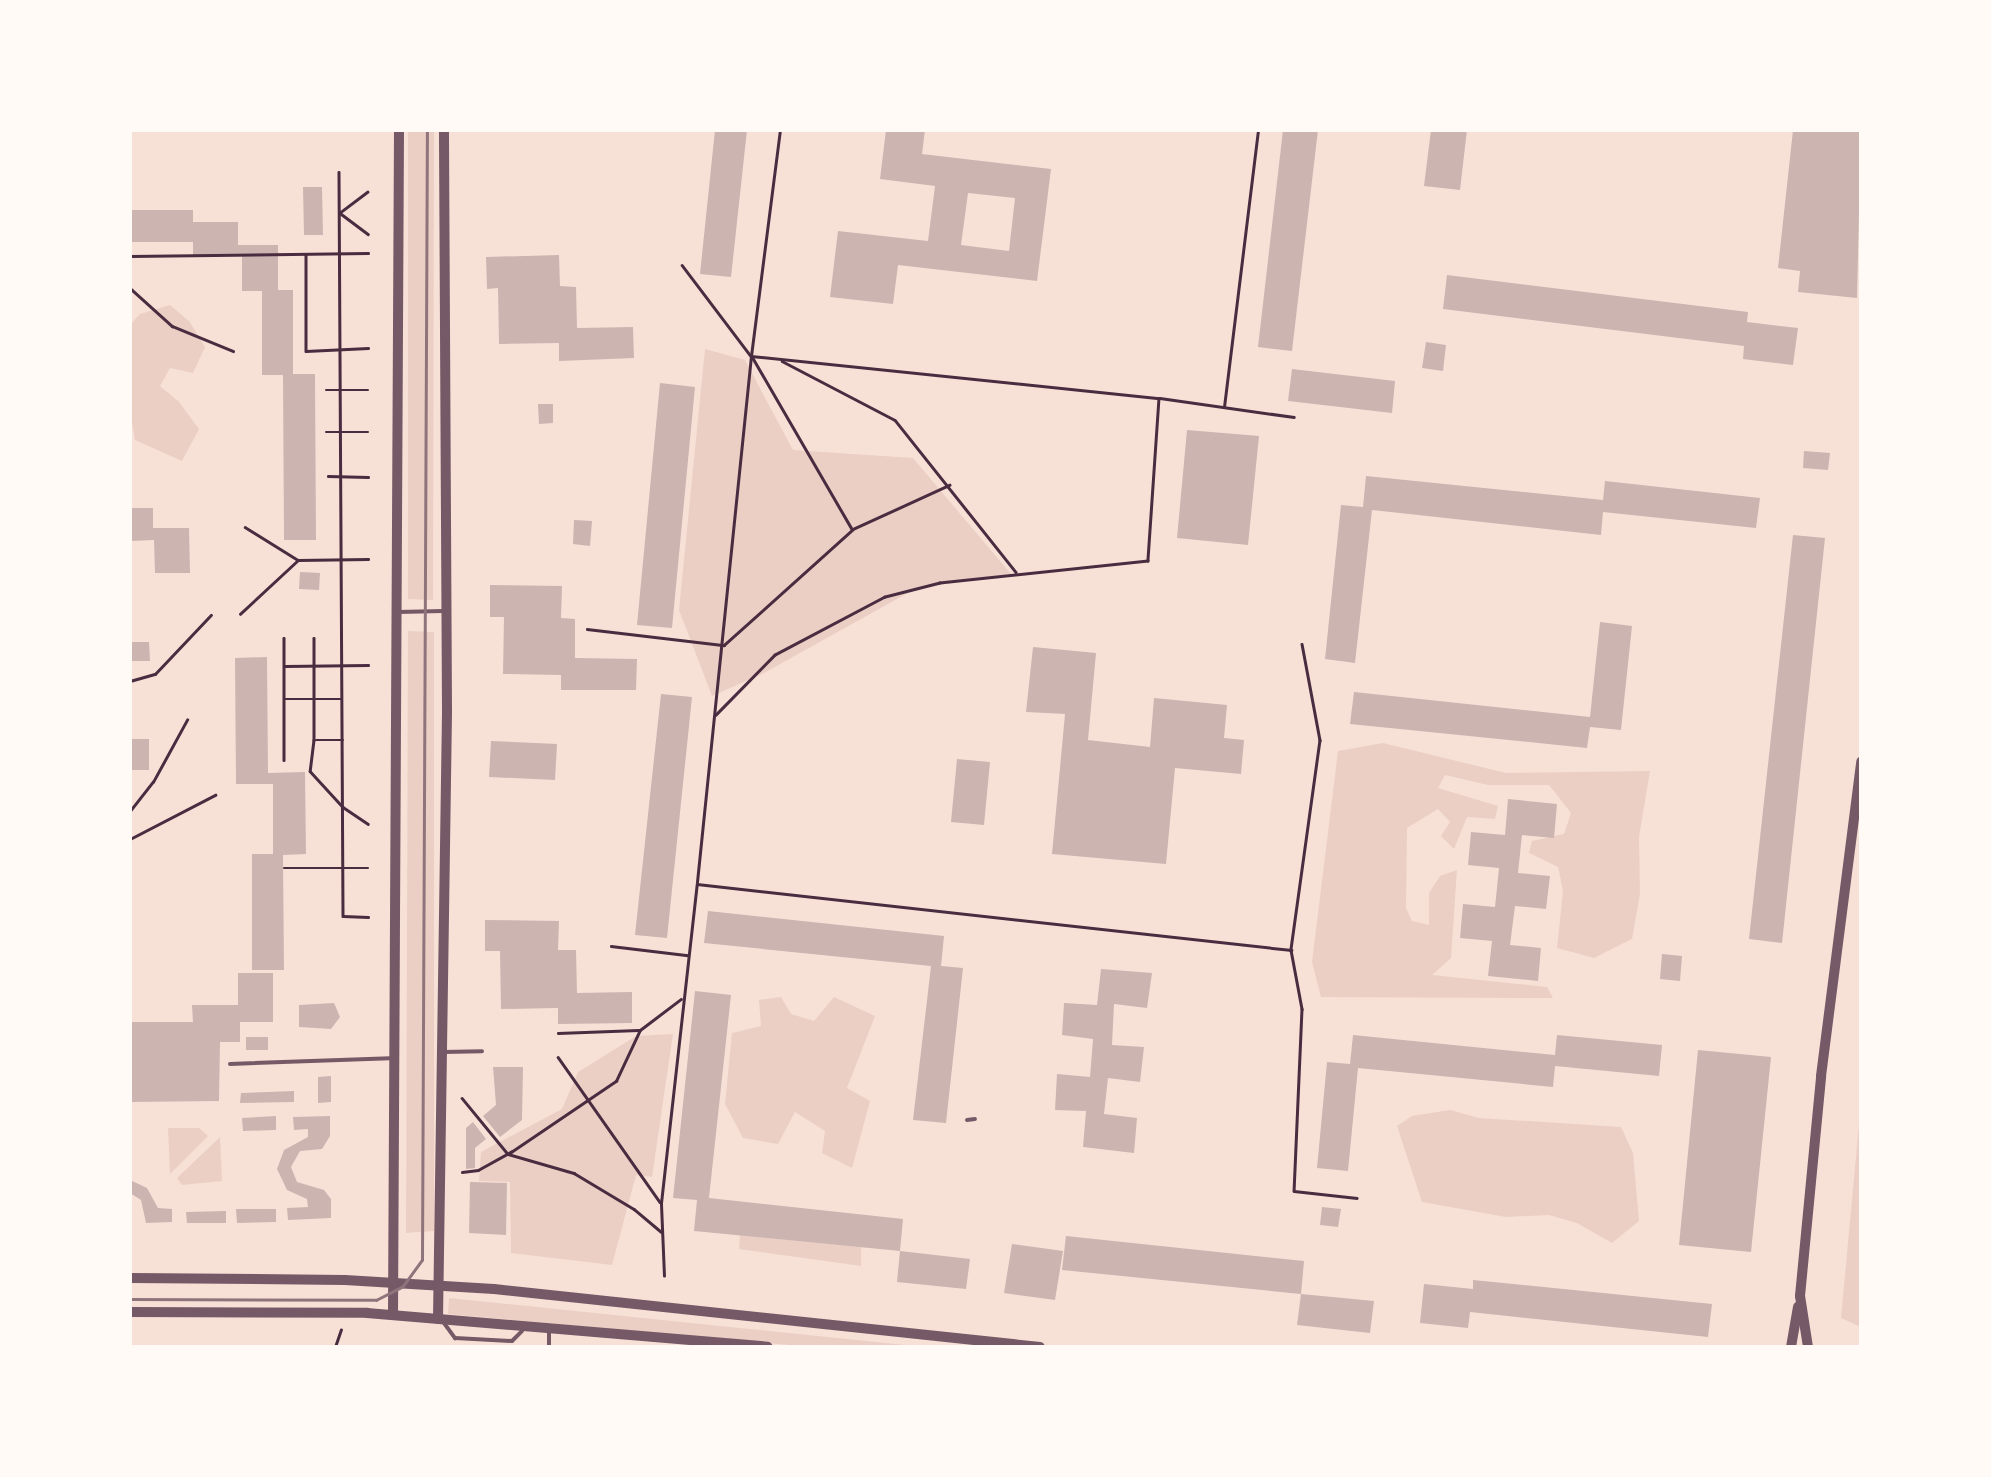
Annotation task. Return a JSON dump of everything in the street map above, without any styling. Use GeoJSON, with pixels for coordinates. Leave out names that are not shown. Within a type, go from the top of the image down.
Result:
{"type":"FeatureCollection","features":[{"type":"Feature","properties":{"kind":"street"},"geometry":{"type":"LineString","coordinates":[[393,1315],[399,130]]}},
{"type":"Feature","properties":{"kind":"street"},"geometry":{"type":"LineString","coordinates":[[439,1319],[446,612],[444,130]]}},
{"type":"Feature","properties":{"kind":"street"},"geometry":{"type":"LineString","coordinates":[[1791,1347],[1861,762]]}},
{"type":"Feature","properties":{"kind":"street"},"geometry":{"type":"LineString","coordinates":[[130,1278],[440,1285],[1040,1347]]}},
{"type":"Feature","properties":{"kind":"street"},"geometry":{"type":"LineString","coordinates":[[1800,1296],[1808,1347]]}},
{"type":"Feature","properties":{"kind":"street"},"geometry":{"type":"LineString","coordinates":[[130,1312],[393,1315],[768,1347]]}},
{"type":"Feature","properties":{"kind":"lane"},"geometry":{"type":"LineString","coordinates":[[398,612],[446,612]]}},
{"type":"Feature","properties":{"kind":"lane"},"geometry":{"type":"LineString","coordinates":[[442,1052],[482,1052]]}},
{"type":"Feature","properties":{"kind":"lane"},"geometry":{"type":"LineString","coordinates":[[230,1064],[395,1058]]}},
{"type":"Feature","properties":{"kind":"lane"},"geometry":{"type":"LineString","coordinates":[[967,1120],[975,1119]]}},
{"type":"Feature","properties":{"kind":"lane"},"geometry":{"type":"LineString","coordinates":[[439,1319],[454,1338],[512,1341],[528,1325]]}},
{"type":"Feature","properties":{"kind":"lane"},"geometry":{"type":"LineString","coordinates":[[549,1347],[550,1328]]}},
{"type":"Feature","properties":{"kind":"path"},"geometry":{"type":"LineString","coordinates":[[664,1276],[660,1203],[724,645],[751,356],[780,130]]}},
{"type":"Feature","properties":{"kind":"path"},"geometry":{"type":"LineString","coordinates":[[1224,407],[1258,130]]}},
{"type":"Feature","properties":{"kind":"path"},"geometry":{"type":"LineString","coordinates":[[340,172],[346,740],[343,916],[368,917]]}},
{"type":"Feature","properties":{"kind":"path"},"geometry":{"type":"LineString","coordinates":[[340,213],[368,192]]}},
{"type":"Feature","properties":{"kind":"path"},"geometry":{"type":"LineString","coordinates":[[340,213],[368,234]]}},
{"type":"Feature","properties":{"kind":"path"},"geometry":{"type":"LineString","coordinates":[[306,253],[306,351],[368,348]]}},
{"type":"Feature","properties":{"kind":"path"},"geometry":{"type":"LineString","coordinates":[[130,256],[368,253]]}},
{"type":"Feature","properties":{"kind":"path"},"geometry":{"type":"LineString","coordinates":[[682,264],[751,356],[852,530]]}},
{"type":"Feature","properties":{"kind":"path"},"geometry":{"type":"LineString","coordinates":[[130,288],[172,326],[234,351]]}},
{"type":"Feature","properties":{"kind":"path"},"geometry":{"type":"LineString","coordinates":[[751,356],[1159,398],[1294,417]]}},
{"type":"Feature","properties":{"kind":"path"},"geometry":{"type":"LineString","coordinates":[[777,359],[895,420],[1017,573]]}},
{"type":"Feature","properties":{"kind":"path"},"geometry":{"type":"LineString","coordinates":[[326,390],[368,390]]}},
{"type":"Feature","properties":{"kind":"path"},"geometry":{"type":"LineString","coordinates":[[716,715],[774,655],[885,596],[940,582],[1148,561],[1159,398]]}},
{"type":"Feature","properties":{"kind":"path"},"geometry":{"type":"LineString","coordinates":[[326,432],[368,432]]}},
{"type":"Feature","properties":{"kind":"path"},"geometry":{"type":"LineString","coordinates":[[328,476],[368,477]]}},
{"type":"Feature","properties":{"kind":"path"},"geometry":{"type":"LineString","coordinates":[[587,629],[724,645],[852,530],[949,485]]}},
{"type":"Feature","properties":{"kind":"path"},"geometry":{"type":"LineString","coordinates":[[245,527],[298,560],[368,559]]}},
{"type":"Feature","properties":{"kind":"path"},"geometry":{"type":"LineString","coordinates":[[240,614],[298,560]]}},
{"type":"Feature","properties":{"kind":"path"},"geometry":{"type":"LineString","coordinates":[[130,681],[155,674],[210,615]]}},
{"type":"Feature","properties":{"kind":"path"},"geometry":{"type":"LineString","coordinates":[[284,638],[284,760]]}},
{"type":"Feature","properties":{"kind":"path"},"geometry":{"type":"LineString","coordinates":[[314,638],[314,740],[310,771],[346,810],[368,824]]}},
{"type":"Feature","properties":{"kind":"path"},"geometry":{"type":"LineString","coordinates":[[1302,644],[1320,740],[1292,950],[1302,1009],[1294,1191],[1357,1198]]}},
{"type":"Feature","properties":{"kind":"path"},"geometry":{"type":"LineString","coordinates":[[284,666],[368,665]]}},
{"type":"Feature","properties":{"kind":"path"},"geometry":{"type":"LineString","coordinates":[[284,700],[345,698]]}},
{"type":"Feature","properties":{"kind":"path"},"geometry":{"type":"LineString","coordinates":[[130,811],[153,782],[187,720]]}},
{"type":"Feature","properties":{"kind":"path"},"geometry":{"type":"LineString","coordinates":[[314,740],[346,740]]}},
{"type":"Feature","properties":{"kind":"path"},"geometry":{"type":"LineString","coordinates":[[130,840],[214,795]]}},
{"type":"Feature","properties":{"kind":"path"},"geometry":{"type":"LineString","coordinates":[[284,868],[368,868]]}},
{"type":"Feature","properties":{"kind":"path"},"geometry":{"type":"LineString","coordinates":[[697,884],[1292,950]]}},
{"type":"Feature","properties":{"kind":"path"},"geometry":{"type":"LineString","coordinates":[[610,946],[689,956]]}},
{"type":"Feature","properties":{"kind":"path"},"geometry":{"type":"LineString","coordinates":[[462,1172],[478,1170],[508,1154],[616,1080],[640,1030],[684,996]]}},
{"type":"Feature","properties":{"kind":"path"},"geometry":{"type":"LineString","coordinates":[[558,1033],[640,1030]]}},
{"type":"Feature","properties":{"kind":"path"},"geometry":{"type":"LineString","coordinates":[[558,1057],[660,1203]]}},
{"type":"Feature","properties":{"kind":"path"},"geometry":{"type":"LineString","coordinates":[[462,1098],[508,1154],[574,1173],[634,1209],[662,1233]]}},
{"type":"Feature","properties":{"kind":"path"},"geometry":{"type":"LineString","coordinates":[[335,1347],[343,1324]]}},
{"type":"Feature","properties":{"kind":"shaded area"},"geometry":{"type":"Polygon","coordinates":[[[408,130],[434,130],[433,600],[408,599],[408,130]]]}},
{"type":"Feature","properties":{"kind":"shaded area"},"geometry":{"type":"Polygon","coordinates":[[[170,305],[189,321],[205,347],[193,373],[170,368],[160,386],[179,402],[199,429],[182,461],[135,440],[130,412],[130,325],[140,314],[170,305]]]}},
{"type":"Feature","properties":{"kind":"shaded area"},"geometry":{"type":"Polygon","coordinates":[[[705,349],[745,360],[793,450],[913,458],[1011,574],[915,589],[764,673],[712,696],[679,610],[705,349]]]}},
{"type":"Feature","properties":{"kind":"shaded area"},"geometry":{"type":"Polygon","coordinates":[[[408,631],[434,632],[434,1231],[406,1233],[408,631]]]}},
{"type":"Feature","properties":{"kind":"shaded area"},"geometry":{"type":"Polygon","coordinates":[[[1383,743],[1506,773],[1650,771],[1639,837],[1640,894],[1632,939],[1594,958],[1557,948],[1563,891],[1558,867],[1529,853],[1532,841],[1564,834],[1571,813],[1549,785],[1488,785],[1445,775],[1438,788],[1498,806],[1495,819],[1467,817],[1454,849],[1441,836],[1450,822],[1438,809],[1407,828],[1406,908],[1412,921],[1429,925],[1429,893],[1440,876],[1457,870],[1451,958],[1432,975],[1547,987],[1553,998],[1321,997],[1312,962],[1338,751],[1383,743]]]}},
{"type":"Feature","properties":{"kind":"shaded area"},"geometry":{"type":"Polygon","coordinates":[[[781,997],[791,1014],[814,1021],[834,997],[875,1016],[847,1088],[870,1101],[852,1168],[822,1153],[825,1131],[795,1112],[778,1144],[743,1138],[725,1104],[732,1033],[761,1026],[759,1000],[781,997]]]}},
{"type":"Feature","properties":{"kind":"shaded area"},"geometry":{"type":"Polygon","coordinates":[[[673,1034],[652,1177],[636,1175],[612,1265],[511,1253],[510,1182],[479,1181],[481,1152],[562,1109],[578,1072],[636,1036],[673,1034]]]}},
{"type":"Feature","properties":{"kind":"shaded area"},"geometry":{"type":"Polygon","coordinates":[[[1861,1103],[1861,1327],[1841,1318],[1861,1103]]]}},
{"type":"Feature","properties":{"kind":"shaded area"},"geometry":{"type":"Polygon","coordinates":[[[1450,1110],[1479,1118],[1621,1127],[1633,1153],[1639,1221],[1612,1243],[1577,1223],[1549,1215],[1506,1217],[1422,1202],[1397,1126],[1412,1116],[1450,1110]]]}},
{"type":"Feature","properties":{"kind":"shaded area"},"geometry":{"type":"Polygon","coordinates":[[[168,1128],[199,1128],[208,1136],[170,1174],[168,1128]]]}},
{"type":"Feature","properties":{"kind":"shaded area"},"geometry":{"type":"Polygon","coordinates":[[[220,1137],[222,1181],[182,1185],[177,1178],[220,1137]]]}},
{"type":"Feature","properties":{"kind":"shaded area"},"geometry":{"type":"Polygon","coordinates":[[[740,1235],[861,1247],[861,1266],[739,1249],[740,1235]]]}},
{"type":"Feature","properties":{"kind":"shaded area"},"geometry":{"type":"Polygon","coordinates":[[[449,1298],[925,1347],[811,1347],[448,1314],[449,1298]]]}},
{"type":"Feature","properties":{"kind":"building"},"geometry":{"type":"Polygon","coordinates":[[[715,130],[747,130],[731,277],[700,274],[715,130]]]}},
{"type":"Feature","properties":{"kind":"building"},"geometry":{"type":"Polygon","coordinates":[[[886,130],[925,130],[922,154],[1051,169],[1037,281],[898,265],[893,304],[830,297],[838,231],[928,241],[935,186],[880,179],[886,130]],[[968,193],[961,245],[1009,251],[1015,198],[968,193]]]}},
{"type":"Feature","properties":{"kind":"building"},"geometry":{"type":"Polygon","coordinates":[[[1283,130],[1318,130],[1292,351],[1258,347],[1283,130]]]}},
{"type":"Feature","properties":{"kind":"building"},"geometry":{"type":"Polygon","coordinates":[[[1431,130],[1467,130],[1460,190],[1424,186],[1431,130]]]}},
{"type":"Feature","properties":{"kind":"building"},"geometry":{"type":"Polygon","coordinates":[[[1793,130],[1861,130],[1857,298],[1798,292],[1800,271],[1778,268],[1793,130]]]}},
{"type":"Feature","properties":{"kind":"building"},"geometry":{"type":"Polygon","coordinates":[[[303,187],[322,187],[323,235],[304,235],[303,187]]]}},
{"type":"Feature","properties":{"kind":"building"},"geometry":{"type":"Polygon","coordinates":[[[130,210],[193,210],[193,222],[238,222],[238,245],[278,245],[278,290],[293,290],[293,374],[315,374],[316,540],[284,540],[283,375],[262,375],[262,291],[242,291],[242,256],[193,256],[193,242],[130,242],[130,210]]]}},
{"type":"Feature","properties":{"kind":"building"},"geometry":{"type":"Polygon","coordinates":[[[559,255],[560,286],[576,287],[577,328],[633,327],[634,358],[559,361],[559,343],[499,344],[498,288],[487,289],[486,257],[559,255]]]}},
{"type":"Feature","properties":{"kind":"building"},"geometry":{"type":"Polygon","coordinates":[[[1447,275],[1748,312],[1747,322],[1798,328],[1793,365],[1743,359],[1744,346],[1443,309],[1447,275]]]}},
{"type":"Feature","properties":{"kind":"building"},"geometry":{"type":"Polygon","coordinates":[[[1426,342],[1446,345],[1443,371],[1422,368],[1426,342]]]}},
{"type":"Feature","properties":{"kind":"building"},"geometry":{"type":"Polygon","coordinates":[[[1292,369],[1395,381],[1392,413],[1288,401],[1292,369]]]}},
{"type":"Feature","properties":{"kind":"building"},"geometry":{"type":"Polygon","coordinates":[[[660,383],[695,387],[672,628],[637,625],[660,383]]]}},
{"type":"Feature","properties":{"kind":"building"},"geometry":{"type":"Polygon","coordinates":[[[538,404],[553,404],[553,423],[539,424],[538,404]]]}},
{"type":"Feature","properties":{"kind":"building"},"geometry":{"type":"Polygon","coordinates":[[[1187,430],[1259,436],[1248,545],[1177,538],[1187,430]]]}},
{"type":"Feature","properties":{"kind":"building"},"geometry":{"type":"Polygon","coordinates":[[[1804,451],[1830,453],[1828,470],[1803,468],[1804,451]]]}},
{"type":"Feature","properties":{"kind":"building"},"geometry":{"type":"Polygon","coordinates":[[[1366,476],[1603,500],[1605,481],[1760,498],[1756,528],[1603,512],[1601,535],[1372,510],[1355,663],[1325,659],[1341,505],[1363,507],[1366,476]]]}},
{"type":"Feature","properties":{"kind":"building"},"geometry":{"type":"Polygon","coordinates":[[[130,508],[153,508],[153,528],[189,528],[190,573],[155,573],[154,540],[130,541],[130,508]]]}},
{"type":"Feature","properties":{"kind":"building"},"geometry":{"type":"Polygon","coordinates":[[[574,520],[592,521],[590,546],[573,544],[574,520]]]}},
{"type":"Feature","properties":{"kind":"building"},"geometry":{"type":"Polygon","coordinates":[[[1793,535],[1825,538],[1782,943],[1749,939],[1793,535]]]}},
{"type":"Feature","properties":{"kind":"building"},"geometry":{"type":"Polygon","coordinates":[[[300,572],[320,573],[319,590],[299,589],[300,572]]]}},
{"type":"Feature","properties":{"kind":"building"},"geometry":{"type":"Polygon","coordinates":[[[490,585],[562,586],[561,618],[575,619],[575,658],[637,659],[636,690],[561,690],[561,675],[503,674],[504,617],[490,617],[490,585]]]}},
{"type":"Feature","properties":{"kind":"building"},"geometry":{"type":"Polygon","coordinates":[[[1600,622],[1632,626],[1621,730],[1590,727],[1587,748],[1350,724],[1354,692],[1590,717],[1600,622]]]}},
{"type":"Feature","properties":{"kind":"building"},"geometry":{"type":"Polygon","coordinates":[[[130,642],[149,642],[150,661],[130,661],[130,642]]]}},
{"type":"Feature","properties":{"kind":"building"},"geometry":{"type":"Polygon","coordinates":[[[1033,647],[1096,653],[1088,740],[1150,747],[1154,698],[1227,705],[1224,738],[1244,740],[1241,774],[1175,768],[1166,864],[1052,854],[1065,714],[1026,712],[1033,647]]]}},
{"type":"Feature","properties":{"kind":"building"},"geometry":{"type":"Polygon","coordinates":[[[267,657],[268,773],[305,772],[306,854],[283,855],[284,970],[252,970],[252,854],[273,854],[273,784],[236,784],[235,658],[267,657]]]}},
{"type":"Feature","properties":{"kind":"building"},"geometry":{"type":"Polygon","coordinates":[[[661,694],[692,697],[667,938],[635,935],[661,694]]]}},
{"type":"Feature","properties":{"kind":"building"},"geometry":{"type":"Polygon","coordinates":[[[130,739],[149,739],[149,770],[130,770],[130,739]]]}},
{"type":"Feature","properties":{"kind":"building"},"geometry":{"type":"Polygon","coordinates":[[[491,741],[557,744],[555,780],[489,777],[491,741]]]}},
{"type":"Feature","properties":{"kind":"building"},"geometry":{"type":"Polygon","coordinates":[[[957,759],[990,762],[984,825],[951,822],[957,759]]]}},
{"type":"Feature","properties":{"kind":"building"},"geometry":{"type":"Polygon","coordinates":[[[1508,799],[1557,804],[1554,838],[1522,835],[1518,873],[1550,876],[1546,909],[1515,906],[1510,945],[1541,948],[1538,981],[1488,976],[1492,941],[1460,938],[1463,904],[1495,907],[1499,868],[1468,865],[1471,832],[1505,835],[1508,799]]]}},
{"type":"Feature","properties":{"kind":"building"},"geometry":{"type":"Polygon","coordinates":[[[708,911],[944,936],[941,966],[963,968],[946,1123],[913,1120],[931,966],[704,943],[708,911]]]}},
{"type":"Feature","properties":{"kind":"building"},"geometry":{"type":"Polygon","coordinates":[[[485,920],[559,921],[558,950],[576,950],[577,993],[632,992],[632,1023],[558,1024],[558,1008],[501,1009],[500,951],[485,951],[485,920]]]}},
{"type":"Feature","properties":{"kind":"building"},"geometry":{"type":"Polygon","coordinates":[[[1662,954],[1682,956],[1680,981],[1660,979],[1662,954]]]}},
{"type":"Feature","properties":{"kind":"building"},"geometry":{"type":"Polygon","coordinates":[[[1101,969],[1152,973],[1147,1008],[1114,1004],[1112,1045],[1144,1047],[1140,1082],[1108,1078],[1104,1114],[1137,1118],[1134,1153],[1083,1147],[1086,1111],[1055,1110],[1057,1074],[1090,1077],[1093,1039],[1062,1035],[1064,1003],[1097,1005],[1101,969]]]}},
{"type":"Feature","properties":{"kind":"building"},"geometry":{"type":"Polygon","coordinates":[[[238,973],[273,973],[273,1022],[240,1022],[240,1042],[220,1042],[219,1101],[130,1102],[130,1022],[193,1022],[192,1005],[238,1005],[238,973]]]}},
{"type":"Feature","properties":{"kind":"building"},"geometry":{"type":"Polygon","coordinates":[[[695,991],[731,995],[709,1198],[903,1219],[900,1251],[694,1231],[697,1200],[673,1198],[695,991]]]}},
{"type":"Feature","properties":{"kind":"building"},"geometry":{"type":"Polygon","coordinates":[[[334,1003],[340,1017],[331,1029],[299,1027],[299,1005],[334,1003]]]}},
{"type":"Feature","properties":{"kind":"building"},"geometry":{"type":"Polygon","coordinates":[[[1353,1035],[1555,1055],[1557,1035],[1662,1045],[1659,1076],[1555,1066],[1553,1087],[1358,1068],[1348,1171],[1317,1168],[1327,1062],[1350,1064],[1353,1035]]]}},
{"type":"Feature","properties":{"kind":"building"},"geometry":{"type":"Polygon","coordinates":[[[246,1037],[268,1037],[268,1050],[246,1050],[246,1037]]]}},
{"type":"Feature","properties":{"kind":"building"},"geometry":{"type":"Polygon","coordinates":[[[1698,1050],[1771,1057],[1751,1252],[1679,1245],[1698,1050]]]}},
{"type":"Feature","properties":{"kind":"building"},"geometry":{"type":"Polygon","coordinates":[[[493,1067],[523,1067],[522,1120],[500,1137],[483,1116],[496,1105],[493,1067]]]}},
{"type":"Feature","properties":{"kind":"building"},"geometry":{"type":"Polygon","coordinates":[[[331,1076],[331,1102],[318,1103],[318,1077],[331,1076]]]}},
{"type":"Feature","properties":{"kind":"building"},"geometry":{"type":"Polygon","coordinates":[[[294,1091],[294,1102],[240,1103],[241,1093],[294,1091]]]}},
{"type":"Feature","properties":{"kind":"building"},"geometry":{"type":"Polygon","coordinates":[[[276,1116],[276,1130],[243,1131],[242,1118],[276,1116]]]}},
{"type":"Feature","properties":{"kind":"building"},"geometry":{"type":"Polygon","coordinates":[[[330,1116],[330,1136],[322,1149],[300,1151],[291,1167],[297,1182],[324,1190],[331,1199],[331,1218],[288,1220],[287,1208],[308,1207],[307,1199],[287,1190],[277,1169],[284,1150],[308,1137],[308,1129],[294,1130],[293,1117],[330,1116]]]}},
{"type":"Feature","properties":{"kind":"building"},"geometry":{"type":"Polygon","coordinates":[[[473,1122],[486,1139],[475,1148],[475,1168],[466,1169],[466,1128],[473,1122]]]}},
{"type":"Feature","properties":{"kind":"building"},"geometry":{"type":"Polygon","coordinates":[[[130,1180],[147,1188],[158,1208],[172,1209],[172,1222],[146,1223],[141,1200],[130,1193],[130,1180]]]}},
{"type":"Feature","properties":{"kind":"building"},"geometry":{"type":"Polygon","coordinates":[[[470,1182],[507,1183],[506,1235],[469,1233],[470,1182]]]}},
{"type":"Feature","properties":{"kind":"building"},"geometry":{"type":"Polygon","coordinates":[[[1322,1207],[1341,1209],[1338,1227],[1320,1225],[1322,1207]]]}},
{"type":"Feature","properties":{"kind":"building"},"geometry":{"type":"Polygon","coordinates":[[[236,1209],[276,1209],[276,1222],[237,1223],[236,1209]]]}},
{"type":"Feature","properties":{"kind":"building"},"geometry":{"type":"Polygon","coordinates":[[[226,1211],[226,1223],[187,1223],[186,1212],[226,1211]]]}},
{"type":"Feature","properties":{"kind":"building"},"geometry":{"type":"Polygon","coordinates":[[[1066,1236],[1304,1261],[1301,1294],[1062,1270],[1066,1236]]]}},
{"type":"Feature","properties":{"kind":"building"},"geometry":{"type":"Polygon","coordinates":[[[1012,1244],[1063,1251],[1055,1300],[1004,1293],[1012,1244]]]}},
{"type":"Feature","properties":{"kind":"building"},"geometry":{"type":"Polygon","coordinates":[[[900,1251],[970,1259],[966,1289],[897,1282],[900,1251]]]}},
{"type":"Feature","properties":{"kind":"building"},"geometry":{"type":"Polygon","coordinates":[[[1473,1280],[1712,1304],[1708,1337],[1470,1312],[1468,1328],[1420,1323],[1424,1284],[1473,1289],[1473,1280]]]}},
{"type":"Feature","properties":{"kind":"building"},"geometry":{"type":"Polygon","coordinates":[[[1301,1294],[1374,1301],[1370,1333],[1297,1325],[1301,1294]]]}},
{"type":"Feature","properties":{"kind":"tram line"},"geometry":{"type":"LineString","coordinates":[[130,1299],[376,1300],[403,1286],[422,1260],[427,130]]}}]}
